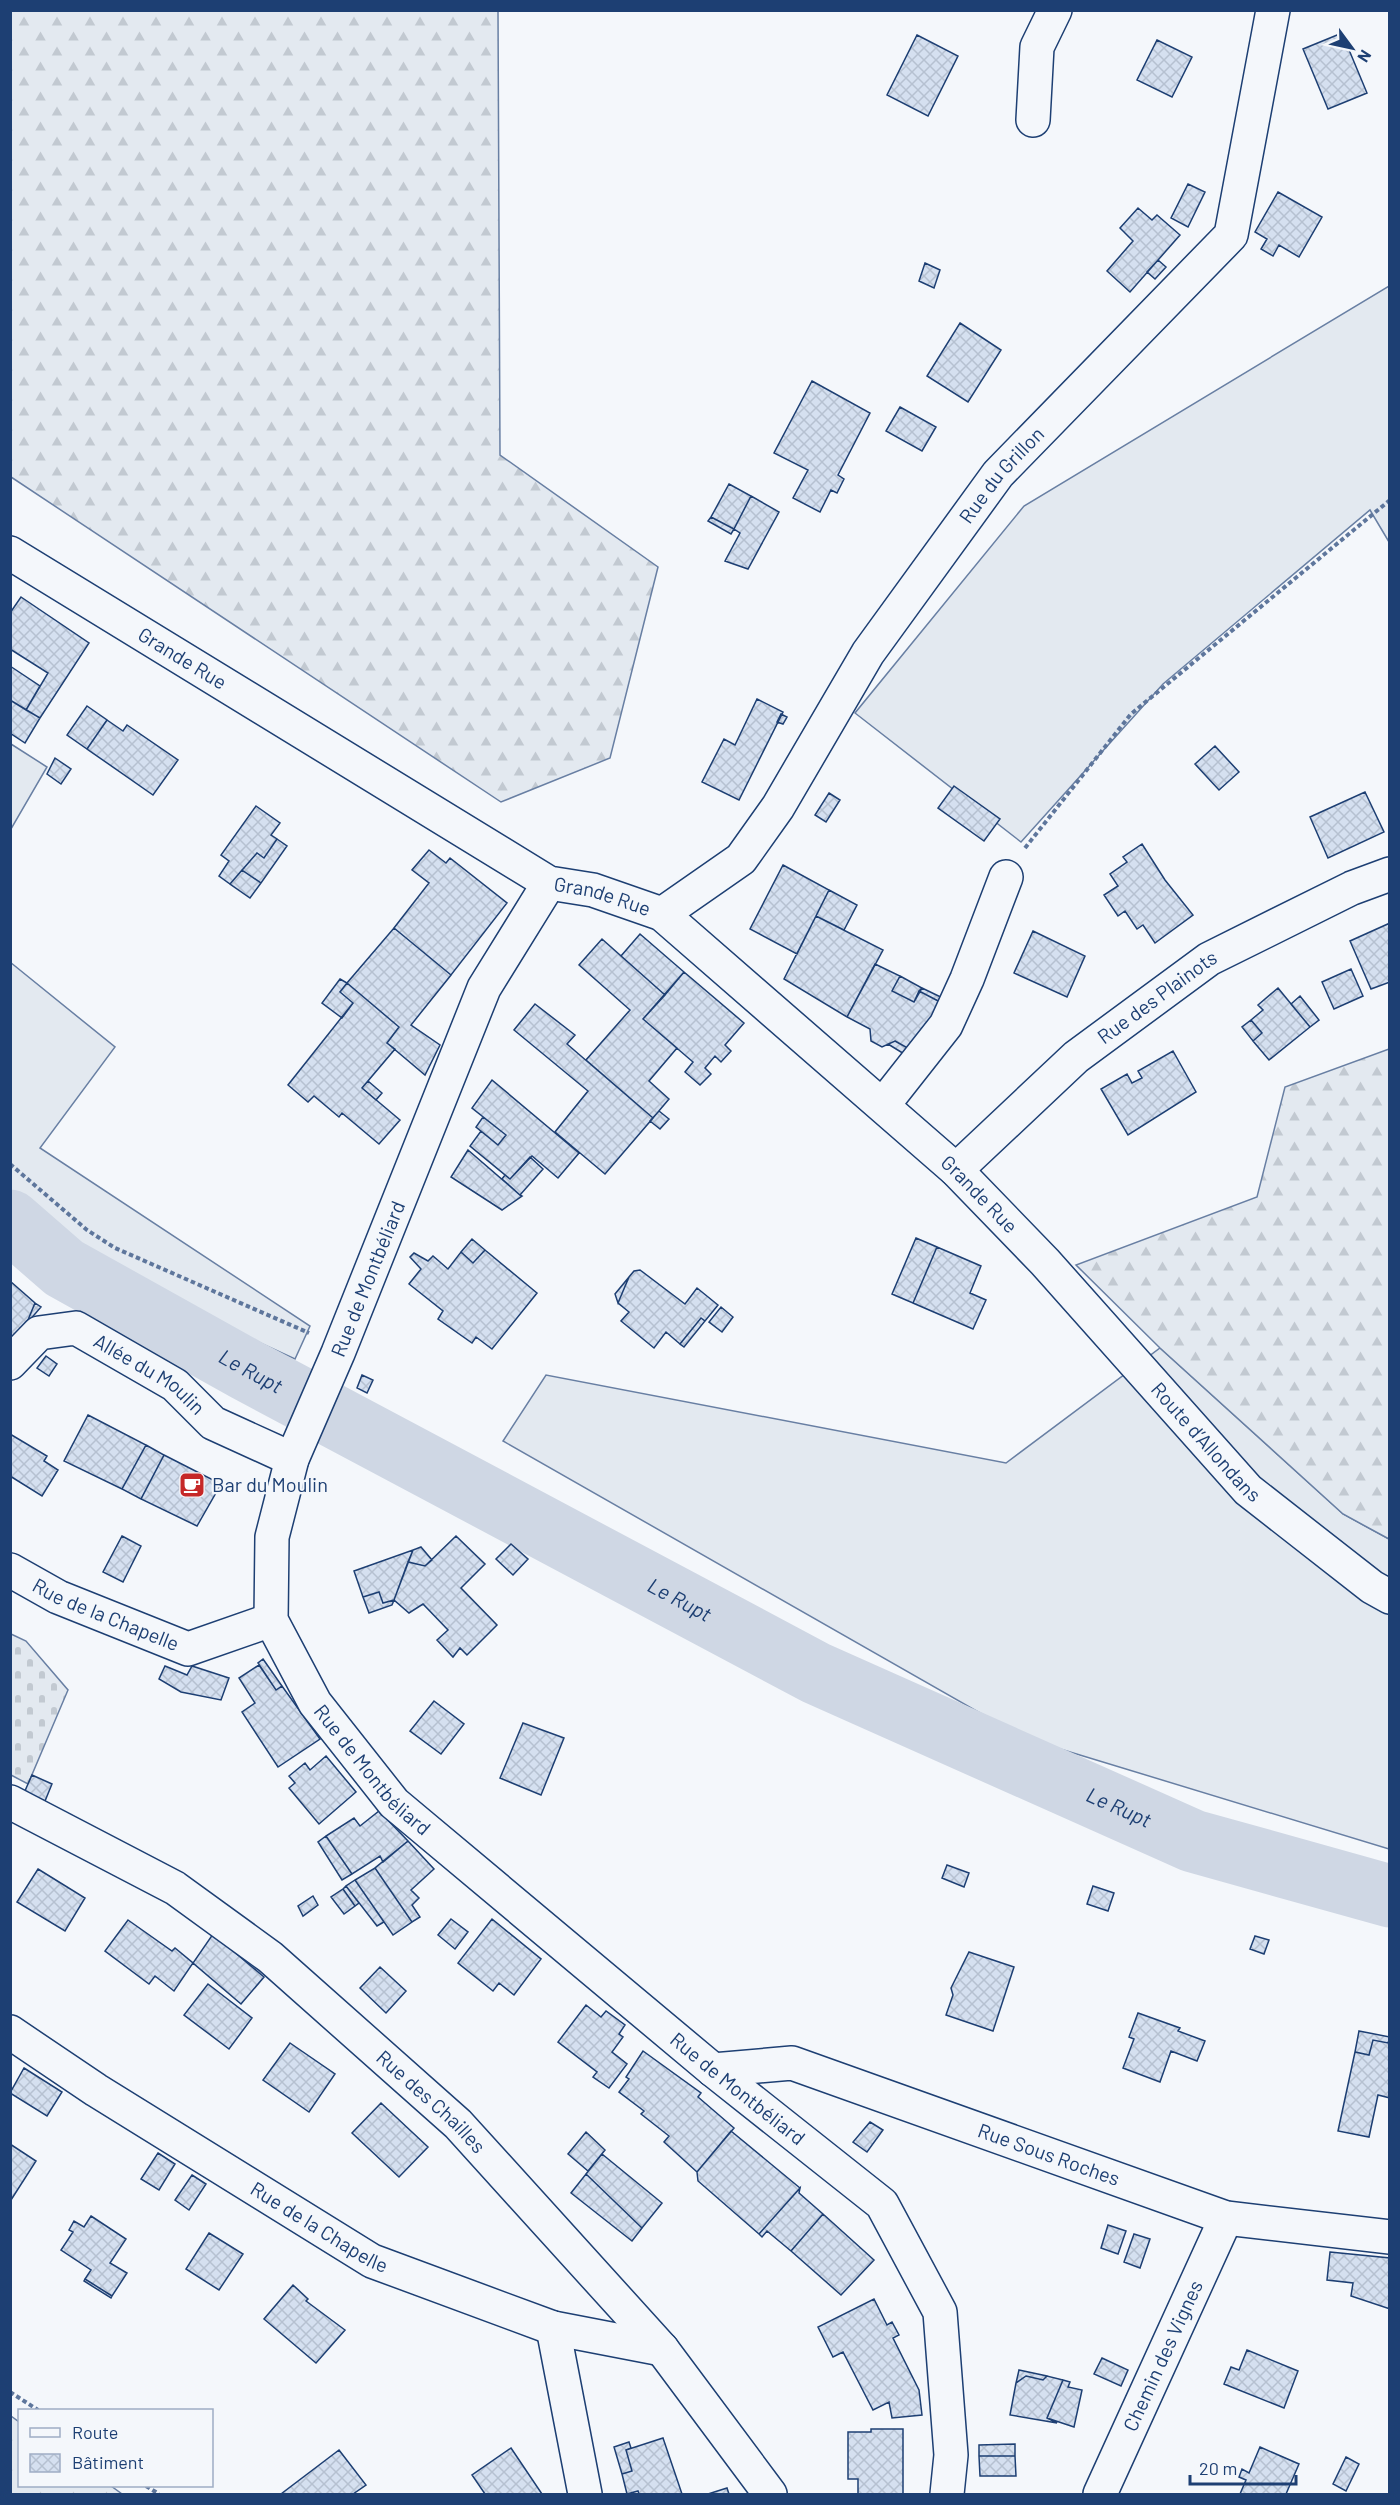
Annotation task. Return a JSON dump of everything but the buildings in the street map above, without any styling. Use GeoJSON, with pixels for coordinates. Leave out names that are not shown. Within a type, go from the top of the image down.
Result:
{"type":"FeatureCollection","features":[{"type":"Feature","properties":{"kind":"street"},"geometry":{"type":"LineString","coordinates":[[1033,120],[1037,46],[1055,10]]}},
{"type":"Feature","properties":{"kind":"street","name":"Rue du Grillon"},"geometry":{"type":"LineString","coordinates":[[662,914],[741,859],[778,807],[868,653],[998,474],[1231,235],[1273,10]]}},
{"type":"Feature","properties":{"kind":"street","name":"Grande Rue"},"geometry":{"type":"LineString","coordinates":[[10,553],[549,884],[593,890],[662,914],[957,1170],[1045,1262]]}},
{"type":"Feature","properties":{"kind":"street","name":"Rue des Plainots"},"geometry":{"type":"LineString","coordinates":[[957,1170],[1076,1057],[1209,959],[1352,888],[1389,874]]}},
{"type":"Feature","properties":{"kind":"street"},"geometry":{"type":"LineString","coordinates":[[883,1105],[946,1026],[967,979],[1006,877]]}},
{"type":"Feature","properties":{"kind":"street","name":"Rue de Montbéliard"},"geometry":{"type":"LineString","coordinates":[[549,884],[484,988],[328,1343],[292,1459],[273,1537],[272,1620],[315,1703],[394,1803],[713,2070],[882,2204],[940,2312],[951,2455],[947,2494]]}},
{"type":"Feature","properties":{"kind":"street","name":"Route d’Allondans"},"geometry":{"type":"LineString","coordinates":[[1045,1262],[1248,1490],[1372,1587],[1389,1597]]}},
{"type":"Feature","properties":{"kind":"street","name":"Allée du Moulin"},"geometry":{"type":"LineString","coordinates":[[10,1363],[39,1333],[76,1328],[174,1385],[213,1423],[292,1459]]}},
{"type":"Feature","properties":{"kind":"street","name":"Rue de la Chapelle"},"geometry":{"type":"LineString","coordinates":[[10,1570],[58,1597],[188,1648],[272,1620]]}},
{"type":"Feature","properties":{"kind":"street","name":"Rue des Chailles"},"geometry":{"type":"LineString","coordinates":[[10,1802],[175,1888],[270,1957],[458,2124],[662,2349],[770,2494]]}},
{"type":"Feature","properties":{"kind":"street","name":"Rue de la Chapelle"},"geometry":{"type":"LineString","coordinates":[[10,2032],[96,2090],[372,2261],[553,2328],[662,2349]]}},
{"type":"Feature","properties":{"kind":"street","name":"Rue Sous Roches"},"geometry":{"type":"LineString","coordinates":[[713,2070],[792,2063],[1226,2218],[1389,2237]]}},
{"type":"Feature","properties":{"kind":"street","name":"Chemin des Vignes"},"geometry":{"type":"LineString","coordinates":[[1100,2494],[1226,2218]]}},
{"type":"Feature","properties":{"kind":"street"},"geometry":{"type":"LineString","coordinates":[[553,2328],[585,2494]]}},
{"type":"Feature","properties":{"kind":"path"},"geometry":{"type":"LineString","coordinates":[[1006,877],[1037,830],[1131,714],[1389,500]]}},
{"type":"Feature","properties":{"kind":"path"},"geometry":{"type":"LineString","coordinates":[[10,1164],[87,1230],[115,1248],[328,1343]]}},
{"type":"Feature","properties":{"kind":"path"},"geometry":{"type":"LineString","coordinates":[[10,2392],[36,2409]]}},
{"type":"Feature","properties":{"kind":"green space"},"geometry":{"type":"Polygon","coordinates":[[[10,11],[498,11],[500,455],[658,567],[610,758],[501,802],[11,477],[10,11]]]}},
{"type":"Feature","properties":{"kind":"green space"},"geometry":{"type":"Polygon","coordinates":[[[1389,286],[1389,542],[1370,510],[1163,684],[1021,842],[855,713],[1024,506],[1389,286]]]}},
{"type":"Feature","properties":{"kind":"green space"},"geometry":{"type":"Polygon","coordinates":[[[11,744],[47,767],[11,829],[11,744]]]}},
{"type":"Feature","properties":{"kind":"green space"},"geometry":{"type":"Polygon","coordinates":[[[10,962],[115,1047],[40,1148],[310,1326],[295,1359],[123,1280],[65,1238],[11,1192],[10,962]]]}},
{"type":"Feature","properties":{"kind":"green space"},"geometry":{"type":"Polygon","coordinates":[[[1390,1049],[1389,1539],[1343,1514],[1160,1348],[1076,1265],[1257,1197],[1285,1087],[1390,1049]]]}},
{"type":"Feature","properties":{"kind":"green space"},"geometry":{"type":"Polygon","coordinates":[[[1160,1348],[1343,1514],[1389,1539],[1389,1849],[1024,1738],[503,1441],[546,1375],[1006,1463],[1160,1348]]]}},
{"type":"Feature","properties":{"kind":"green space"},"geometry":{"type":"Polygon","coordinates":[[[11,1634],[26,1641],[68,1690],[28,1784],[11,1775],[11,1634]]]}},
{"type":"Feature","properties":{"kind":"green space"},"geometry":{"type":"Polygon","coordinates":[[[11,2416],[18,2421],[18,2487],[112,2487],[122,2494],[11,2494],[11,2416]]]}},
{"type":"Feature","properties":{"kind":"waterway","name":"Le Rupt"},"geometry":{"type":"LineString","coordinates":[[10,1221],[64,1268],[247,1370],[816,1673],[1193,1841],[1390,1896]]}},
{"type":"Feature","properties":{"kind":"place","name":"Bar du Moulin"},"geometry":{"type":"Point","coordinates":[192,1485]}}]}
